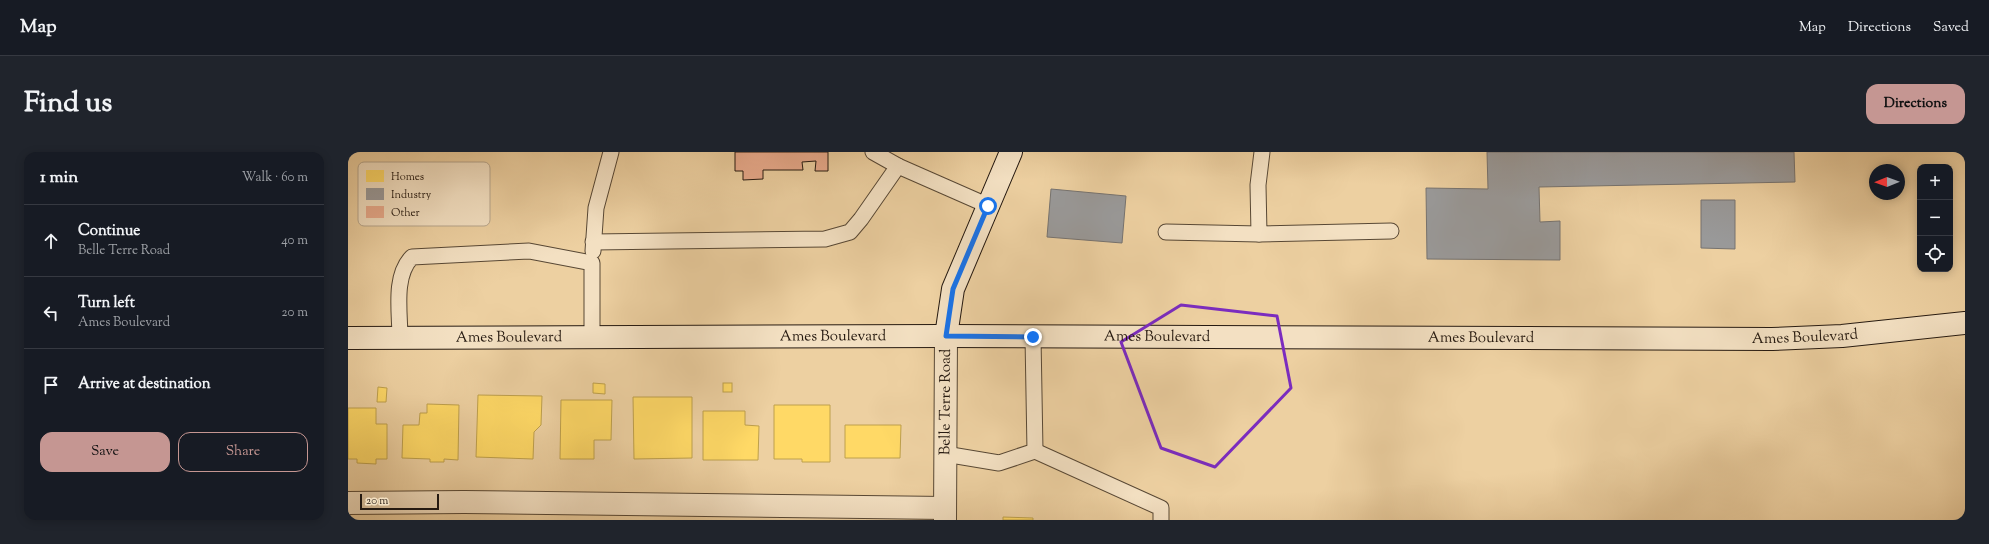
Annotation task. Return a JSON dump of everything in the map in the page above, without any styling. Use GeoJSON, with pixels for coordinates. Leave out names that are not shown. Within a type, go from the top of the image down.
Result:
{"type":"FeatureCollection","features":[{"type":"Feature","properties":{"kind":"street","name":"Belle Terre Road"},"geometry":{"type":"LineString","coordinates":[[945,514],[946,336],[953,289],[1011,152]]}},
{"type":"Feature","properties":{"kind":"street","name":"Ames Boulevard"},"geometry":{"type":"LineString","coordinates":[[348,338],[946,336],[1772,339],[1842,336],[1965,323]]}},
{"type":"Feature","properties":{"kind":"street"},"geometry":{"type":"LineString","coordinates":[[348,503],[464,502],[945,514]]}},
{"type":"Feature","properties":{"kind":"lane"},"geometry":{"type":"LineString","coordinates":[[592,338],[592,263],[596,208],[611,152]]}},
{"type":"Feature","properties":{"kind":"lane"},"geometry":{"type":"LineString","coordinates":[[872,152],[898,166],[988,206]]}},
{"type":"Feature","properties":{"kind":"lane"},"geometry":{"type":"LineString","coordinates":[[1259,234],[1258,185],[1262,152]]}},
{"type":"Feature","properties":{"kind":"lane"},"geometry":{"type":"LineString","coordinates":[[593,242],[825,239],[850,232],[861,219],[898,166]]}},
{"type":"Feature","properties":{"kind":"lane"},"geometry":{"type":"LineString","coordinates":[[1166,232],[1259,234],[1391,231]]}},
{"type":"Feature","properties":{"kind":"lane"},"geometry":{"type":"LineString","coordinates":[[400,338],[400,286],[404,265],[412,257],[529,251],[592,263]]}},
{"type":"Feature","properties":{"kind":"lane"},"geometry":{"type":"LineString","coordinates":[[1033,337],[1035,451]]}},
{"type":"Feature","properties":{"kind":"lane"},"geometry":{"type":"LineString","coordinates":[[945,454],[999,463],[1035,451],[1161,508],[1161,520]]}},
{"type":"Feature","properties":{"kind":"highlighted area"},"geometry":{"type":"Polygon","coordinates":[[[1181,305],[1277,316],[1291,388],[1215,467],[1161,448],[1121,342],[1181,305]]]}},
{"type":"Feature","properties":{"kind":"building: Homes"},"geometry":{"type":"Polygon","coordinates":[[[593,383],[605,384],[605,394],[593,393],[593,383]]]}},
{"type":"Feature","properties":{"kind":"building: Homes"},"geometry":{"type":"Polygon","coordinates":[[[723,383],[732,383],[732,392],[723,392],[723,383]]]}},
{"type":"Feature","properties":{"kind":"building: Homes"},"geometry":{"type":"Polygon","coordinates":[[[378,387],[387,388],[386,402],[377,402],[378,387]]]}},
{"type":"Feature","properties":{"kind":"building: Homes"},"geometry":{"type":"Polygon","coordinates":[[[478,395],[542,396],[541,425],[534,432],[533,459],[476,457],[478,395]]]}},
{"type":"Feature","properties":{"kind":"building: Homes"},"geometry":{"type":"Polygon","coordinates":[[[633,397],[692,397],[692,458],[634,459],[633,397]]]}},
{"type":"Feature","properties":{"kind":"building: Homes"},"geometry":{"type":"Polygon","coordinates":[[[561,400],[612,400],[611,440],[594,440],[594,459],[560,459],[561,400]]]}},
{"type":"Feature","properties":{"kind":"building: Homes"},"geometry":{"type":"Polygon","coordinates":[[[427,404],[459,405],[458,460],[444,459],[444,462],[430,462],[430,459],[402,458],[403,425],[419,425],[420,413],[427,413],[427,404]]]}},
{"type":"Feature","properties":{"kind":"building: Homes"},"geometry":{"type":"Polygon","coordinates":[[[774,405],[830,405],[830,462],[802,462],[802,459],[774,459],[774,405]]]}},
{"type":"Feature","properties":{"kind":"building: Homes"},"geometry":{"type":"Polygon","coordinates":[[[348,408],[376,408],[376,424],[387,424],[387,459],[376,459],[376,464],[357,463],[357,459],[348,459],[348,408]]]}},
{"type":"Feature","properties":{"kind":"building: Homes"},"geometry":{"type":"Polygon","coordinates":[[[703,411],[745,411],[745,425],[759,426],[758,460],[703,460],[703,411]]]}},
{"type":"Feature","properties":{"kind":"building: Homes"},"geometry":{"type":"Polygon","coordinates":[[[845,425],[901,425],[900,458],[845,458],[845,425]]]}},
{"type":"Feature","properties":{"kind":"building: Homes"},"geometry":{"type":"Polygon","coordinates":[[[1003,517],[1033,518],[1033,520],[1003,520],[1003,517]]]}},
{"type":"Feature","properties":{"kind":"building: Industry"},"geometry":{"type":"Polygon","coordinates":[[[1487,152],[1794,152],[1795,182],[1539,187],[1540,222],[1560,221],[1560,260],[1427,259],[1426,188],[1488,189],[1487,152]]]}},
{"type":"Feature","properties":{"kind":"building: Industry"},"geometry":{"type":"Polygon","coordinates":[[[1051,189],[1126,196],[1122,243],[1047,237],[1051,189]]]}},
{"type":"Feature","properties":{"kind":"building: Industry"},"geometry":{"type":"Polygon","coordinates":[[[1701,200],[1735,200],[1735,249],[1701,248],[1701,200]]]}},
{"type":"Feature","properties":{"kind":"building: Other"},"geometry":{"type":"Polygon","coordinates":[[[735,152],[828,152],[828,171],[815,171],[816,161],[802,162],[803,170],[763,170],[763,179],[743,180],[743,171],[735,171],[735,152]]]}},
{"type":"Feature","properties":{"kind":"route"},"geometry":{"type":"LineString","coordinates":[[988,206],[953,289],[946,336],[1033,337]]}}]}
